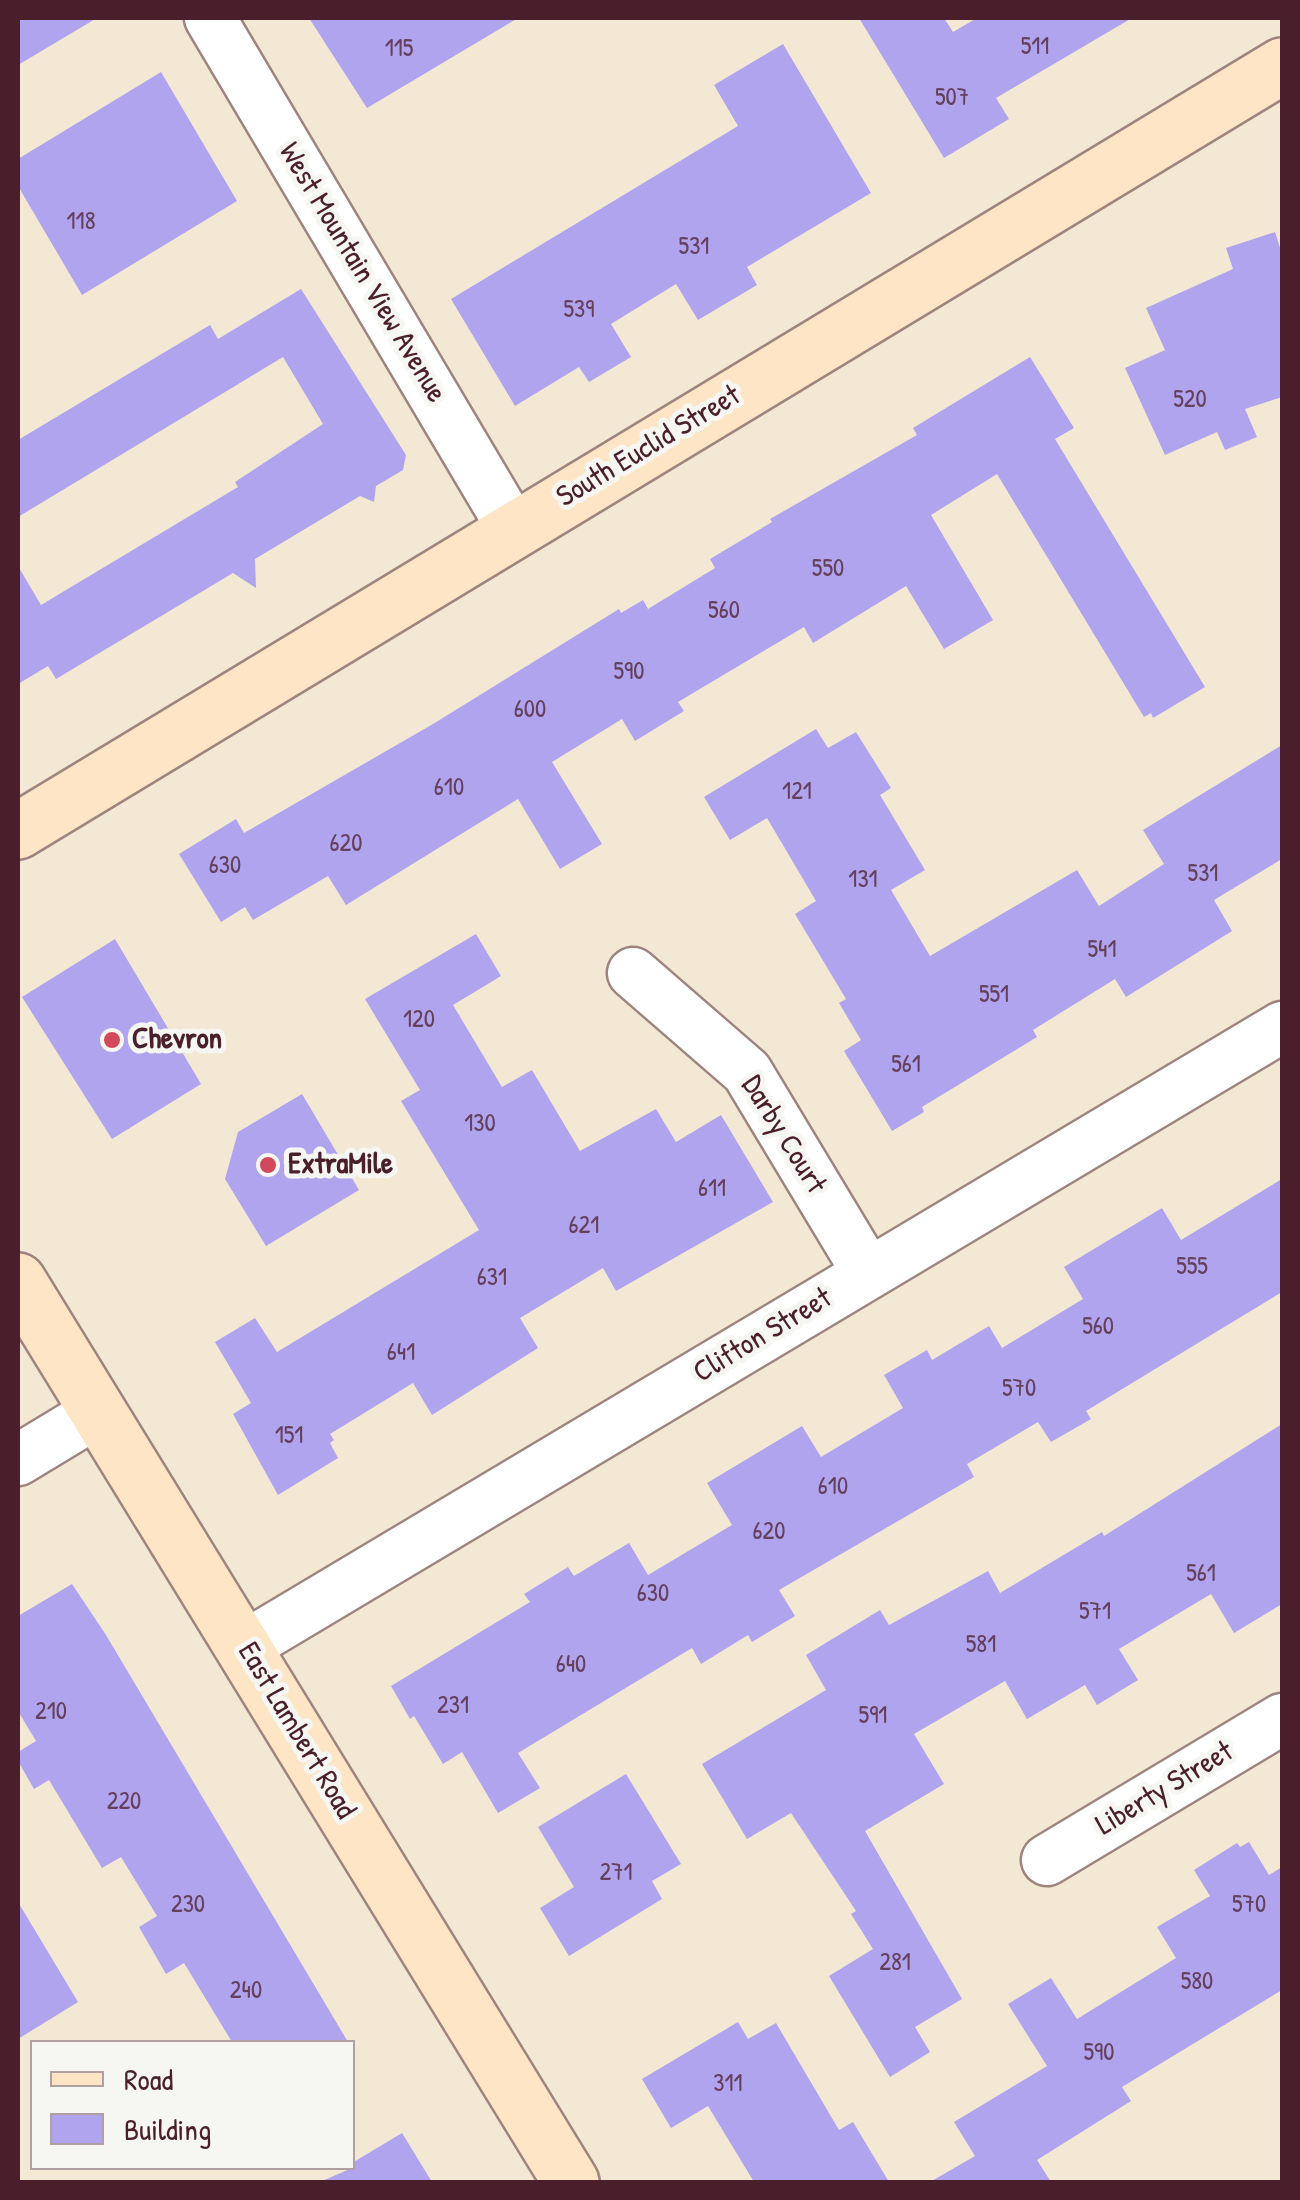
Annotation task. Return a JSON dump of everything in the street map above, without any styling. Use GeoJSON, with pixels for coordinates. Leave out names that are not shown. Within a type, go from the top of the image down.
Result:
{"type":"FeatureCollection","features":[{"type":"Feature","properties":{"kind":"main road","name":"South Euclid Street"},"geometry":{"type":"LineString","coordinates":[[18,831],[1282,66]]}},
{"type":"Feature","properties":{"kind":"main road","name":"East Lambert Road"},"geometry":{"type":"LineString","coordinates":[[18,1281],[571,2182]]}},
{"type":"Feature","properties":{"kind":"street","name":"West Mountain View Avenue"},"geometry":{"type":"LineString","coordinates":[[210,18],[513,529]]}},
{"type":"Feature","properties":{"kind":"street","name":"Darby Court"},"geometry":{"type":"LineString","coordinates":[[633,973],[747,1072],[868,1274]]}},
{"type":"Feature","properties":{"kind":"street","name":"Clifton Street"},"geometry":{"type":"LineString","coordinates":[[245,1646],[1282,1026]]}},
{"type":"Feature","properties":{"kind":"street"},"geometry":{"type":"LineString","coordinates":[[18,1460],[99,1411]]}},
{"type":"Feature","properties":{"kind":"street","name":"Liberty Street"},"geometry":{"type":"LineString","coordinates":[[1048,1860],[1282,1719]]}},
{"type":"Feature","properties":{"kind":"building"},"geometry":{"type":"Polygon","coordinates":[[[18,18],[97,18],[18,65],[18,18]]]}},
{"type":"Feature","properties":{"kind":"building"},"geometry":{"type":"Polygon","coordinates":[[[309,18],[518,18],[367,108],[309,18]]]}},
{"type":"Feature","properties":{"kind":"building"},"geometry":{"type":"Polygon","coordinates":[[[859,18],[944,18],[953,32],[977,18],[1132,18],[996,98],[1009,119],[944,158],[859,18]]]}},
{"type":"Feature","properties":{"kind":"building"},"geometry":{"type":"Polygon","coordinates":[[[783,44],[871,193],[747,267],[757,285],[698,320],[676,284],[611,324],[631,357],[589,382],[579,367],[515,406],[451,299],[738,126],[714,85],[783,44]]]}},
{"type":"Feature","properties":{"kind":"building"},"geometry":{"type":"Polygon","coordinates":[[[161,72],[237,201],[82,295],[18,186],[18,159],[161,72]]]}},
{"type":"Feature","properties":{"kind":"building"},"geometry":{"type":"Polygon","coordinates":[[[1275,232],[1282,254],[1282,397],[1245,409],[1257,437],[1225,450],[1217,432],[1165,455],[1125,368],[1165,350],[1146,308],[1233,269],[1226,248],[1275,232]]]}},
{"type":"Feature","properties":{"kind":"building"},"geometry":{"type":"Polygon","coordinates":[[[301,289],[406,455],[403,470],[376,486],[374,502],[360,496],[255,559],[256,588],[233,573],[56,679],[48,666],[18,684],[18,566],[41,605],[238,487],[235,482],[323,424],[283,357],[18,517],[18,440],[210,325],[218,339],[301,289]]]}},
{"type":"Feature","properties":{"kind":"building"},"geometry":{"type":"Polygon","coordinates":[[[1030,357],[1074,428],[1055,439],[1205,687],[1153,718],[1151,713],[1144,717],[997,474],[931,515],[993,620],[944,649],[906,586],[813,643],[804,627],[678,702],[684,711],[635,741],[622,719],[552,762],[602,844],[560,869],[518,799],[346,905],[328,876],[253,920],[245,907],[221,922],[179,854],[236,819],[244,833],[433,724],[619,609],[621,613],[643,600],[648,609],[715,568],[710,559],[772,522],[770,519],[917,435],[913,428],[1030,357]]]}},
{"type":"Feature","properties":{"kind":"building"},"geometry":{"type":"Polygon","coordinates":[[[816,729],[828,748],[856,732],[891,788],[880,795],[925,870],[891,890],[930,956],[1077,870],[1099,906],[1164,864],[1143,830],[1282,745],[1282,859],[1214,900],[1232,931],[1126,997],[1115,979],[1033,1030],[1037,1037],[922,1107],[924,1112],[892,1131],[844,1051],[861,1040],[839,1003],[846,999],[795,914],[816,901],[767,818],[730,840],[704,797],[816,729]]]}},
{"type":"Feature","properties":{"kind":"building"},"geometry":{"type":"Polygon","coordinates":[[[476,934],[501,976],[453,1005],[502,1087],[532,1070],[580,1151],[656,1109],[676,1142],[721,1115],[773,1202],[616,1291],[603,1268],[520,1318],[538,1348],[432,1415],[413,1383],[330,1434],[338,1458],[278,1495],[233,1414],[251,1403],[215,1342],[255,1318],[277,1352],[479,1230],[401,1101],[420,1090],[365,999],[476,934]]]}},
{"type":"Feature","properties":{"kind":"building","name":"Chevron"},"geometry":{"type":"Polygon","coordinates":[[[115,939],[201,1084],[112,1139],[22,997],[115,939]]]}},
{"type":"Feature","properties":{"kind":"building"},"geometry":{"type":"Polygon","coordinates":[[[302,1094],[359,1190],[266,1246],[225,1179],[238,1132],[302,1094]]]}},
{"type":"Feature","properties":{"kind":"building"},"geometry":{"type":"Polygon","coordinates":[[[1282,1179],[1282,1292],[1086,1411],[1091,1419],[1051,1442],[1038,1422],[967,1464],[974,1477],[779,1590],[795,1616],[752,1642],[748,1635],[701,1664],[692,1648],[518,1753],[540,1788],[498,1813],[462,1752],[443,1764],[414,1716],[410,1719],[391,1686],[530,1602],[524,1594],[568,1567],[574,1576],[629,1543],[648,1575],[732,1525],[707,1483],[802,1426],[821,1457],[903,1408],[884,1375],[927,1350],[932,1360],[989,1326],[1002,1348],[1083,1299],[1064,1267],[1162,1208],[1181,1240],[1282,1179]]]}},
{"type":"Feature","properties":{"kind":"building"},"geometry":{"type":"Polygon","coordinates":[[[1282,1424],[1282,1604],[1234,1633],[1211,1594],[1119,1649],[1138,1680],[1097,1705],[1085,1685],[1027,1719],[1005,1681],[914,1734],[944,1784],[865,1831],[962,1999],[915,2027],[930,2052],[890,2077],[829,1976],[873,1949],[851,1914],[856,1911],[791,1813],[747,1839],[702,1764],[826,1690],[806,1655],[880,1610],[889,1625],[988,1571],[1000,1593],[1102,1532],[1104,1536],[1282,1424]]]}},
{"type":"Feature","properties":{"kind":"building"},"geometry":{"type":"Polygon","coordinates":[[[72,1584],[347,2040],[231,2040],[184,1963],[166,1974],[139,1927],[157,1916],[121,1857],[102,1868],[49,1780],[34,1789],[18,1761],[18,1752],[36,1741],[18,1711],[18,1616],[72,1584]]]}},
{"type":"Feature","properties":{"kind":"building"},"geometry":{"type":"Polygon","coordinates":[[[626,1774],[681,1864],[652,1881],[662,1899],[569,1956],[540,1908],[574,1887],[538,1827],[626,1774]]]}},
{"type":"Feature","properties":{"kind":"building"},"geometry":{"type":"Polygon","coordinates":[[[1249,1842],[1269,1875],[1282,1867],[1282,1990],[1122,2087],[1131,2101],[1037,2160],[1051,2182],[930,2182],[975,2156],[954,2122],[1047,2066],[1008,2004],[1051,1978],[1077,2019],[1176,1958],[1157,1927],[1210,1896],[1194,1870],[1237,1843],[1240,1847],[1249,1842]]]}},
{"type":"Feature","properties":{"kind":"building"},"geometry":{"type":"Polygon","coordinates":[[[18,1902],[78,2002],[18,2039],[18,1902]]]}},
{"type":"Feature","properties":{"kind":"building"},"geometry":{"type":"Polygon","coordinates":[[[738,2022],[748,2039],[776,2023],[839,2130],[853,2122],[889,2182],[754,2182],[708,2106],[671,2128],[642,2079],[738,2022]]]}},
{"type":"Feature","properties":{"kind":"building"},"geometry":{"type":"Polygon","coordinates":[[[402,2133],[432,2182],[320,2182],[355,2170],[355,2161],[402,2133]]]}},
{"type":"Feature","properties":{"kind":"place","name":"Chevron"},"geometry":{"type":"Point","coordinates":[112,1040]}},
{"type":"Feature","properties":{"kind":"place","name":"ExtraMile"},"geometry":{"type":"Point","coordinates":[268,1165]}}]}
